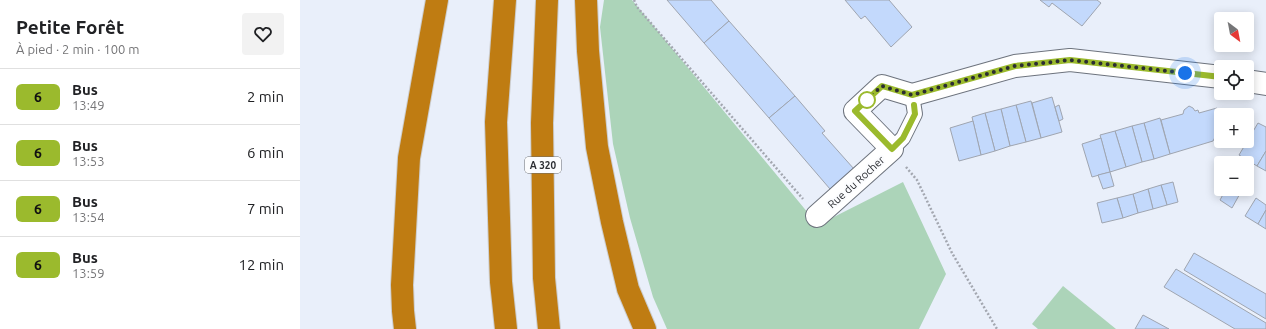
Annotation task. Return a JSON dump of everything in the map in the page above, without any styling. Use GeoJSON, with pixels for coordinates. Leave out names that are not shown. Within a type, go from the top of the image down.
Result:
{"type":"FeatureCollection","features":[{"type":"Feature","properties":{"kind":"highway"},"geometry":{"type":"LineString","coordinates":[[400,323],[409,158],[437,0]]}},
{"type":"Feature","properties":{"kind":"highway"},"geometry":{"type":"LineString","coordinates":[[505,0],[496,122],[501,282],[506,329]]}},
{"type":"Feature","properties":{"kind":"highway","name":"A 320"},"geometry":{"type":"LineString","coordinates":[[547,0],[542,122],[544,278],[549,329]]}},
{"type":"Feature","properties":{"kind":"highway"},"geometry":{"type":"LineString","coordinates":[[586,0],[588,52],[597,147],[612,222],[628,289],[645,329]]}},
{"type":"Feature","properties":{"kind":"street"},"geometry":{"type":"LineString","coordinates":[[912,95],[1015,66],[1070,60],[1214,76]]}},
{"type":"Feature","properties":{"kind":"street"},"geometry":{"type":"LineString","coordinates":[[1254,82],[1266,84]]}},
{"type":"Feature","properties":{"kind":"street","name":"Rue du Rocher"},"geometry":{"type":"LineString","coordinates":[[817,216],[892,149],[855,111],[882,86],[912,95]]}},
{"type":"Feature","properties":{"kind":"lane"},"geometry":{"type":"LineString","coordinates":[[892,149],[903,138],[915,114],[912,95]]}},
{"type":"Feature","properties":{"kind":"path"},"geometry":{"type":"LineString","coordinates":[[634,0],[637,7],[817,216]]}},
{"type":"Feature","properties":{"kind":"path"},"geometry":{"type":"LineString","coordinates":[[892,149],[917,180],[952,253],[997,329]]}},
{"type":"Feature","properties":{"kind":"green space"},"geometry":{"type":"Polygon","coordinates":[[[604,0],[632,0],[818,225],[903,182],[946,274],[919,329],[667,329],[653,297],[630,218],[613,144],[600,27],[604,0]]]}},
{"type":"Feature","properties":{"kind":"green space"},"geometry":{"type":"Polygon","coordinates":[[[1063,286],[1116,329],[1038,329],[1032,324],[1063,286]]]}},
{"type":"Feature","properties":{"kind":"building"},"geometry":{"type":"Polygon","coordinates":[[[667,0],[711,0],[729,21],[704,43],[667,0]]]}},
{"type":"Feature","properties":{"kind":"building"},"geometry":{"type":"Polygon","coordinates":[[[845,0],[889,0],[912,27],[891,47],[865,16],[861,19],[845,0]]]}},
{"type":"Feature","properties":{"kind":"building"},"geometry":{"type":"Polygon","coordinates":[[[1040,0],[1097,0],[1101,3],[1082,26],[1052,3],[1049,7],[1040,0]]]}},
{"type":"Feature","properties":{"kind":"building"},"geometry":{"type":"Polygon","coordinates":[[[729,21],[795,96],[769,118],[704,43],[729,21]]]}},
{"type":"Feature","properties":{"kind":"building"},"geometry":{"type":"Polygon","coordinates":[[[795,96],[825,131],[822,133],[854,169],[830,189],[769,118],[795,96]]]}},
{"type":"Feature","properties":{"kind":"building"},"geometry":{"type":"Polygon","coordinates":[[[1052,97],[1062,132],[1041,138],[1032,103],[1052,97]]]}},
{"type":"Feature","properties":{"kind":"building"},"geometry":{"type":"Polygon","coordinates":[[[1031,101],[1041,138],[1026,142],[1016,105],[1031,101]]]}},
{"type":"Feature","properties":{"kind":"building"},"geometry":{"type":"Polygon","coordinates":[[[1016,105],[1026,142],[1010,146],[1001,109],[1016,105]]]}},
{"type":"Feature","properties":{"kind":"building"},"geometry":{"type":"Polygon","coordinates":[[[1059,105],[1063,119],[1059,121],[1055,107],[1059,105]]]}},
{"type":"Feature","properties":{"kind":"building"},"geometry":{"type":"Polygon","coordinates":[[[1189,106],[1195,111],[1198,110],[1199,113],[1214,109],[1214,139],[1213,141],[1170,154],[1161,120],[1183,114],[1184,110],[1189,106]]]}},
{"type":"Feature","properties":{"kind":"building"},"geometry":{"type":"Polygon","coordinates":[[[1001,109],[1010,146],[995,151],[985,113],[1001,109]]]}},
{"type":"Feature","properties":{"kind":"building"},"geometry":{"type":"Polygon","coordinates":[[[985,113],[995,151],[981,155],[972,117],[985,113]]]}},
{"type":"Feature","properties":{"kind":"building"},"geometry":{"type":"Polygon","coordinates":[[[1160,118],[1170,154],[1154,159],[1144,123],[1160,118]]]}},
{"type":"Feature","properties":{"kind":"building"},"geometry":{"type":"Polygon","coordinates":[[[973,121],[981,155],[959,161],[950,128],[973,121]]]}},
{"type":"Feature","properties":{"kind":"building"},"geometry":{"type":"Polygon","coordinates":[[[1144,123],[1154,159],[1142,162],[1132,126],[1144,123]]]}},
{"type":"Feature","properties":{"kind":"building"},"geometry":{"type":"Polygon","coordinates":[[[1258,123],[1266,127],[1266,151],[1257,166],[1254,164],[1254,156],[1239,155],[1243,148],[1254,148],[1254,130],[1258,123]]]}},
{"type":"Feature","properties":{"kind":"building"},"geometry":{"type":"Polygon","coordinates":[[[1132,126],[1142,162],[1126,167],[1115,131],[1132,126]]]}},
{"type":"Feature","properties":{"kind":"building"},"geometry":{"type":"Polygon","coordinates":[[[1115,131],[1126,167],[1110,172],[1100,135],[1115,131]]]}},
{"type":"Feature","properties":{"kind":"building"},"geometry":{"type":"Polygon","coordinates":[[[1101,138],[1110,172],[1092,177],[1082,144],[1101,138]]]}},
{"type":"Feature","properties":{"kind":"building"},"geometry":{"type":"Polygon","coordinates":[[[1266,151],[1266,171],[1257,166],[1266,151]]]}},
{"type":"Feature","properties":{"kind":"building"},"geometry":{"type":"Polygon","coordinates":[[[1110,172],[1114,186],[1103,189],[1098,175],[1110,172]]]}},
{"type":"Feature","properties":{"kind":"building"},"geometry":{"type":"Polygon","coordinates":[[[1173,182],[1178,202],[1167,205],[1161,185],[1173,182]]]}},
{"type":"Feature","properties":{"kind":"building"},"geometry":{"type":"Polygon","coordinates":[[[1161,185],[1167,205],[1153,209],[1148,189],[1161,185]]]}},
{"type":"Feature","properties":{"kind":"building"},"geometry":{"type":"Polygon","coordinates":[[[1148,189],[1153,209],[1138,213],[1133,194],[1148,189]]]}},
{"type":"Feature","properties":{"kind":"building"},"geometry":{"type":"Polygon","coordinates":[[[1133,194],[1138,213],[1123,218],[1117,198],[1133,194]]]}},
{"type":"Feature","properties":{"kind":"building"},"geometry":{"type":"Polygon","coordinates":[[[1222,196],[1239,196],[1232,208],[1220,200],[1222,196]]]}},
{"type":"Feature","properties":{"kind":"building"},"geometry":{"type":"Polygon","coordinates":[[[1117,198],[1123,218],[1102,223],[1097,203],[1117,198]]]}},
{"type":"Feature","properties":{"kind":"building"},"geometry":{"type":"Polygon","coordinates":[[[1256,198],[1266,205],[1266,210],[1258,224],[1245,216],[1256,198]]]}},
{"type":"Feature","properties":{"kind":"building"},"geometry":{"type":"Polygon","coordinates":[[[1266,210],[1266,229],[1258,224],[1266,210]]]}},
{"type":"Feature","properties":{"kind":"building"},"geometry":{"type":"Polygon","coordinates":[[[1194,253],[1266,294],[1266,319],[1184,270],[1194,253]]]}},
{"type":"Feature","properties":{"kind":"building"},"geometry":{"type":"Polygon","coordinates":[[[1176,269],[1266,323],[1266,329],[1235,329],[1164,287],[1176,269]]]}},
{"type":"Feature","properties":{"kind":"building"},"geometry":{"type":"Polygon","coordinates":[[[1143,315],[1169,329],[1135,329],[1143,315]]]}},
{"type":"Feature","properties":{"kind":"bus line","name":"6"},"geometry":{"type":"LineString","coordinates":[[914,105],[915,114],[903,138],[892,149],[855,111],[882,86],[912,95],[1015,66],[1070,60],[1214,76]]}},
{"type":"Feature","properties":{"kind":"route"},"geometry":{"type":"LineString","coordinates":[[867,100],[864,102],[882,86],[912,95],[1015,66],[1070,60],[1185,73]]}}]}
